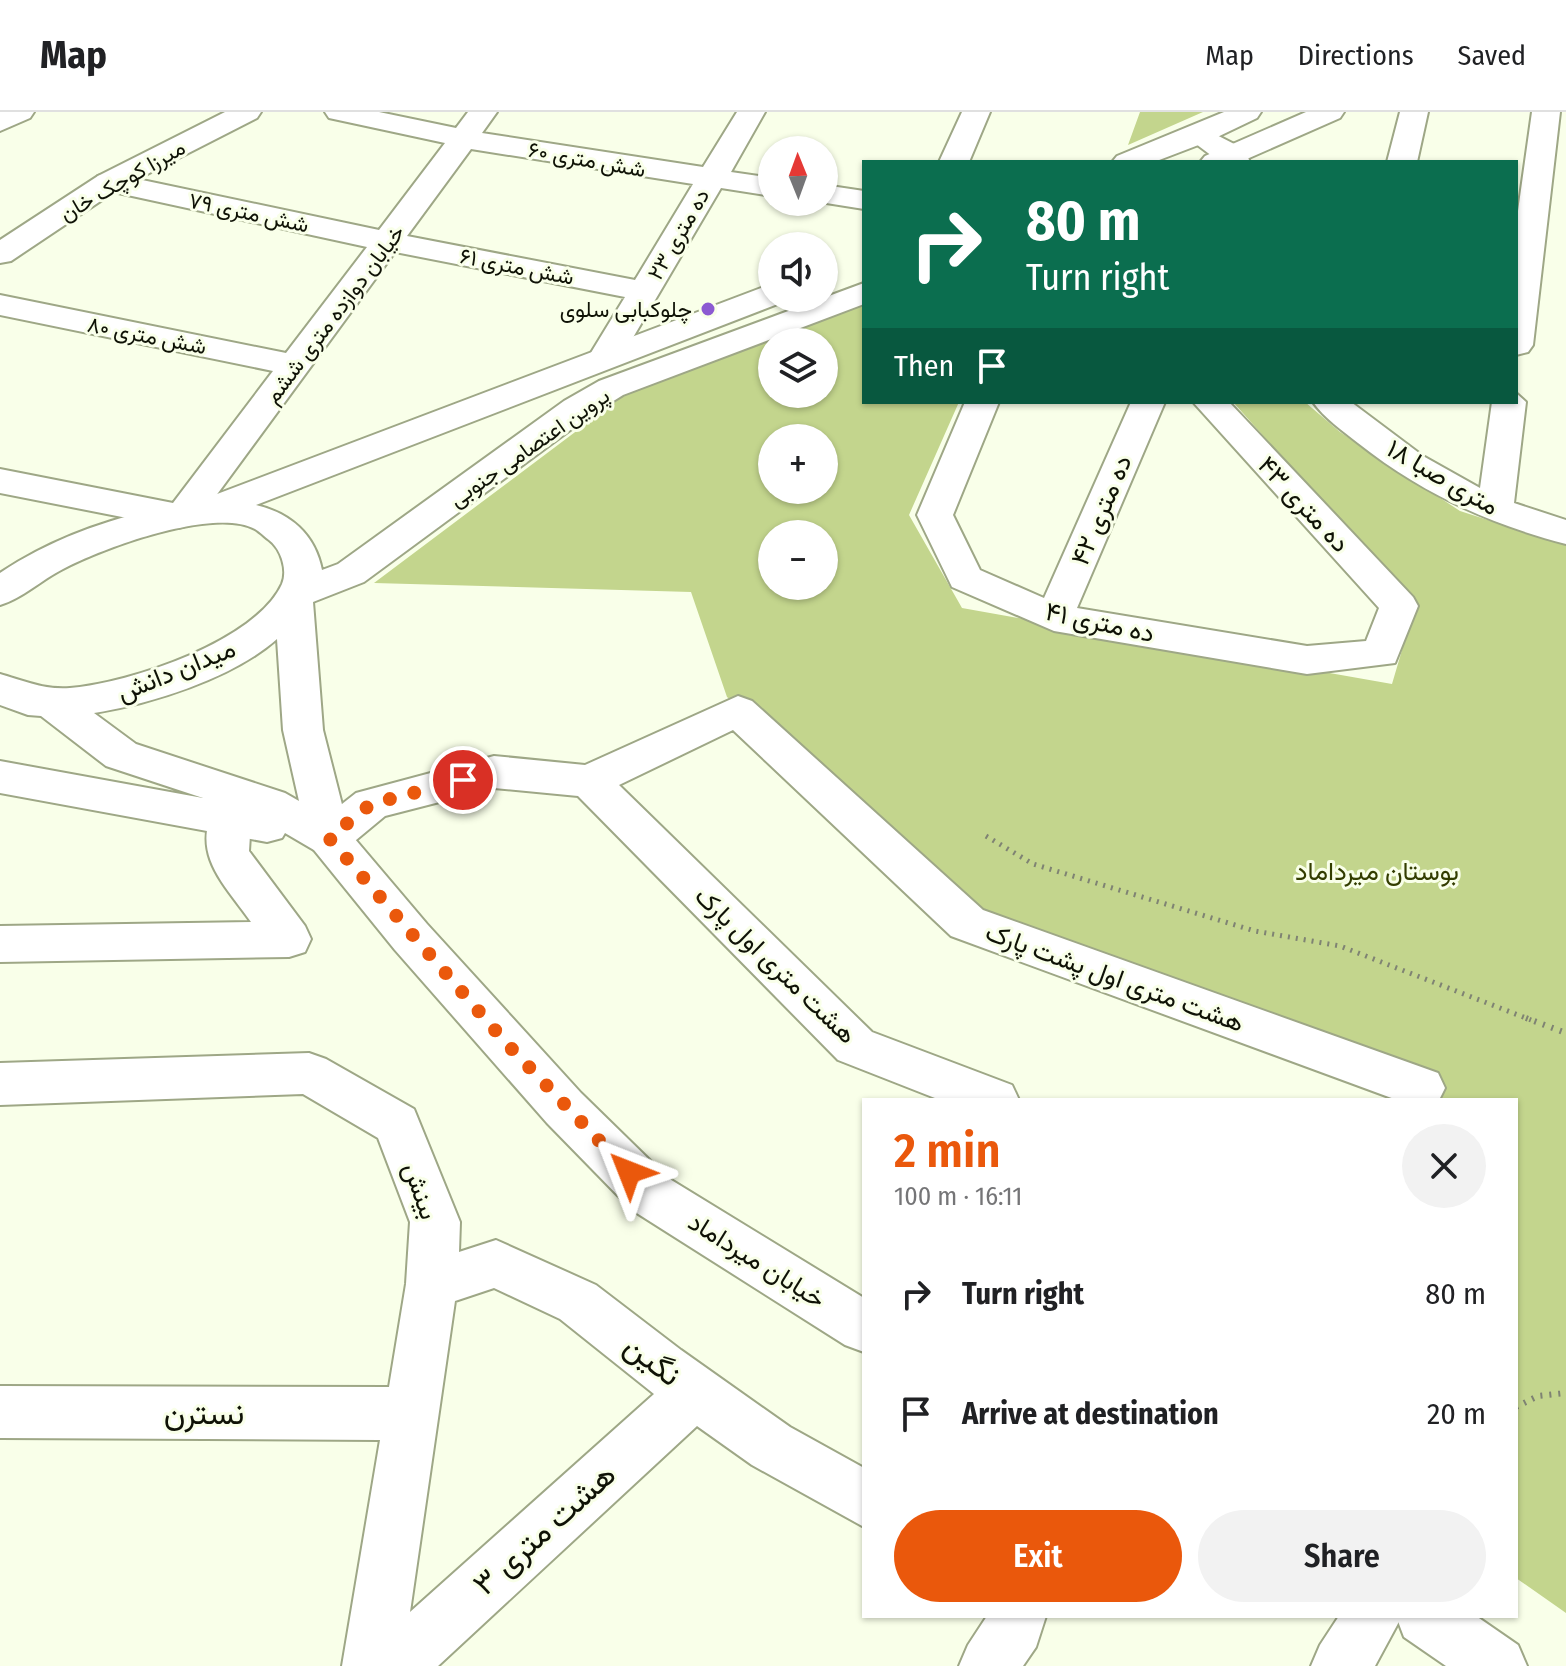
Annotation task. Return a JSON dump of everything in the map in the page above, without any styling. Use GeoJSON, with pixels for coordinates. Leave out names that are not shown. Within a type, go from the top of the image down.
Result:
{"type":"FeatureCollection","features":[{"type":"Feature","properties":{"kind":"street"},"geometry":{"type":"LineString","coordinates":[[0,122],[20,112]]}},
{"type":"Feature","properties":{"kind":"street","name":"میرزا کوچک خان"},"geometry":{"type":"LineString","coordinates":[[0,225],[91,170],[213,112]]}},
{"type":"Feature","properties":{"kind":"street","name":"میرزا کوچک خان"},"geometry":{"type":"LineString","coordinates":[[0,254],[109,182],[247,112]]}},
{"type":"Feature","properties":{"kind":"street","name":"شش متری ۶۰"},"geometry":{"type":"LineString","coordinates":[[339,112],[465,139],[758,185]]}},
{"type":"Feature","properties":{"kind":"street","name":"خیابان دوازده متری ششم"},"geometry":{"type":"LineString","coordinates":[[186,515],[483,112]]}},
{"type":"Feature","properties":{"kind":"street","name":"ده متری ۲۳"},"geometry":{"type":"LineString","coordinates":[[606,356],[751,112]]}},
{"type":"Feature","properties":{"kind":"street"},"geometry":{"type":"LineString","coordinates":[[955,160],[976,112]]}},
{"type":"Feature","properties":{"kind":"street"},"geometry":{"type":"LineString","coordinates":[[1132,160],[1199,135],[1247,112]]}},
{"type":"Feature","properties":{"kind":"street"},"geometry":{"type":"LineString","coordinates":[[1199,135],[1228,160],[1330,112]]}},
{"type":"Feature","properties":{"kind":"street"},"geometry":{"type":"LineString","coordinates":[[1402,160],[1414,112]]}},
{"type":"Feature","properties":{"kind":"street"},"geometry":{"type":"LineString","coordinates":[[1518,329],[1546,112]]}},
{"type":"Feature","properties":{"kind":"street","name":"شش متری ۷۹"},"geometry":{"type":"LineString","coordinates":[[109,182],[389,242]]}},
{"type":"Feature","properties":{"kind":"street"},"geometry":{"type":"LineString","coordinates":[[838,196],[862,200]]}},
{"type":"Feature","properties":{"kind":"street","name":"شش متری ۶۱"},"geometry":{"type":"LineString","coordinates":[[389,242],[644,291]]}},
{"type":"Feature","properties":{"kind":"street","name":"پروین اعتصامی جنوبی"},"geometry":{"type":"LineString","coordinates":[[295,598],[351,573],[576,409],[611,388],[862,294]]}},
{"type":"Feature","properties":{"kind":"street","name":"پروین اعتصامی جنوبی"},"geometry":{"type":"LineString","coordinates":[[186,515],[758,300]]}},
{"type":"Feature","properties":{"kind":"street","name":"شش متری ۸۰"},"geometry":{"type":"LineString","coordinates":[[0,305],[295,365]]}},
{"type":"Feature","properties":{"kind":"street","name":"ده متری ۴۱"},"geometry":{"type":"LineString","coordinates":[[981,404],[935,515],[965,578],[1054,618],[1307,660],[1381,653],[1399,606]]}},
{"type":"Feature","properties":{"kind":"street","name":"ده متری ۴۲"},"geometry":{"type":"LineString","coordinates":[[1054,618],[1147,404]]}},
{"type":"Feature","properties":{"kind":"street","name":"ده متری ۴۳"},"geometry":{"type":"LineString","coordinates":[[1212,404],[1399,606]]}},
{"type":"Feature","properties":{"kind":"street"},"geometry":{"type":"LineString","coordinates":[[1495,510],[1509,404]]}},
{"type":"Feature","properties":{"kind":"street","name":"متری صبا ۱۸"},"geometry":{"type":"LineString","coordinates":[[1337,405],[1450,488],[1531,524],[1566,532]]}},
{"type":"Feature","properties":{"kind":"street"},"geometry":{"type":"LineString","coordinates":[[0,481],[186,515]]}},
{"type":"Feature","properties":{"kind":"street"},"geometry":{"type":"LineString","coordinates":[[0,580],[100,539],[186,515],[217,511],[251,515],[280,526],[296,546],[303,567],[303,580],[295,598],[303,730],[329,838]]}},
{"type":"Feature","properties":{"kind":"street"},"geometry":{"type":"LineString","coordinates":[[0,592],[52,559]]}},
{"type":"Feature","properties":{"kind":"street","name":"میدان دانش"},"geometry":{"type":"LineString","coordinates":[[22,701],[83,703],[123,694],[182,673],[257,635],[295,598]]}},
{"type":"Feature","properties":{"kind":"street"},"geometry":{"type":"LineString","coordinates":[[22,701],[121,755],[270,804],[329,838]]}},
{"type":"Feature","properties":{"kind":"street","name":"هشت متری اول پشت پارک"},"geometry":{"type":"LineString","coordinates":[[589,781],[738,711],[967,923],[1421,1088]]}},
{"type":"Feature","properties":{"kind":"street"},"geometry":{"type":"LineString","coordinates":[[0,777],[329,838],[371,804],[494,772],[589,781]]}},
{"type":"Feature","properties":{"kind":"street","name":"هشت متری اول پارک"},"geometry":{"type":"LineString","coordinates":[[589,781],[855,1046],[990,1098]]}},
{"type":"Feature","properties":{"kind":"street"},"geometry":{"type":"LineString","coordinates":[[0,944],[289,939],[227,854],[230,819]]}},
{"type":"Feature","properties":{"kind":"street","name":"خیابان میرداماد"},"geometry":{"type":"LineString","coordinates":[[329,838],[411,937],[564,1108],[650,1194],[862,1326]]}},
{"type":"Feature","properties":{"kind":"street","name":"بینش"},"geometry":{"type":"LineString","coordinates":[[0,1084],[309,1073],[397,1124],[435,1222],[432,1284],[409,1414],[372,1666]]}},
{"type":"Feature","properties":{"kind":"street","name":"نگین"},"geometry":{"type":"LineString","coordinates":[[432,1284],[496,1264],[578,1302],[771,1446],[862,1498]]}},
{"type":"Feature","properties":{"kind":"street","name":"هشت متری ۳"},"geometry":{"type":"LineString","coordinates":[[394,1666],[695,1392]]}},
{"type":"Feature","properties":{"kind":"street","name":"نسترن"},"geometry":{"type":"LineString","coordinates":[[0,1412],[409,1414]]}},
{"type":"Feature","properties":{"kind":"street"},"geometry":{"type":"LineString","coordinates":[[989,1666],[1015,1626],[1017,1618]]}},
{"type":"Feature","properties":{"kind":"street"},"geometry":{"type":"LineString","coordinates":[[1341,1666],[1372,1618]]}},
{"type":"Feature","properties":{"kind":"street"},"geometry":{"type":"LineString","coordinates":[[1428,1618],[1497,1666]]}},
{"type":"Feature","properties":{"kind":"path"},"geometry":{"type":"LineString","coordinates":[[986,836],[1033,864],[1255,931],[1340,946],[1566,1033]]}},
{"type":"Feature","properties":{"kind":"path"},"geometry":{"type":"LineString","coordinates":[[1518,1406],[1538,1396],[1566,1393]]}},
{"type":"Feature","properties":{"kind":"green space"},"geometry":{"type":"Polygon","coordinates":[[[1140,112],[1203,112],[1128,145],[1140,112]]]}},
{"type":"Feature","properties":{"kind":"green space","name":"بوستان میرداماد"},"geometry":{"type":"Polygon","coordinates":[[[862,298],[862,404],[958,404],[909,515],[962,608],[1392,684],[1415,606],[1235,404],[1307,404],[1340,432],[1460,511],[1566,545],[1566,1613],[1518,1579],[1518,1098],[1414,1098],[982,921],[727,697],[691,592],[374,583],[651,375],[758,336],[758,408],[838,408],[838,328],[779,328],[823,312],[838,312],[838,307],[862,298]]]}},
{"type":"Feature","properties":{"kind":"place","name":"چلوکبابی سلوی"},"geometry":{"type":"Point","coordinates":[708,309]}},
{"type":"Feature","properties":{"kind":"route"},"geometry":{"type":"LineString","coordinates":[[463,780],[371,804],[329,838],[411,937],[564,1108],[629,1172]]}}]}
